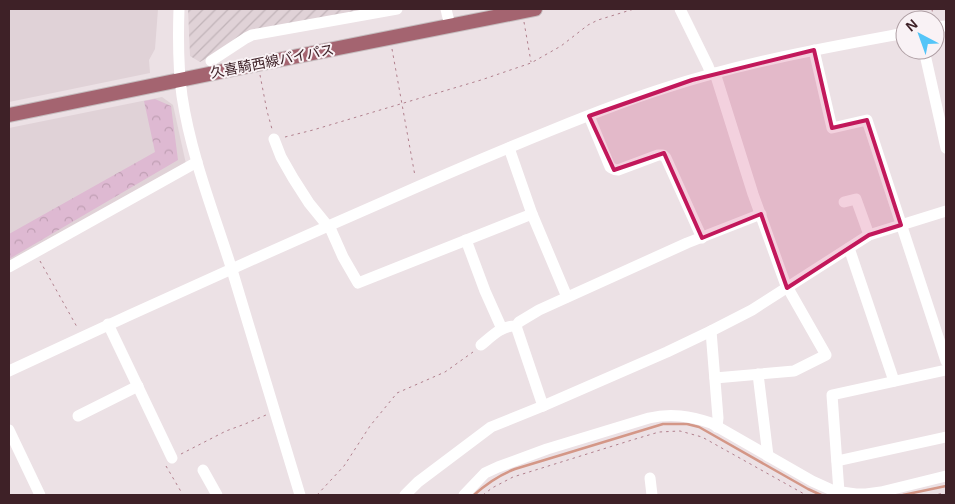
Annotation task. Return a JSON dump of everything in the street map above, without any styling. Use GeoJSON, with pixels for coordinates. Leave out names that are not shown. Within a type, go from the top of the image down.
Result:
{"type":"FeatureCollection","features":[{"type":"Feature","properties":{"kind":"main road","name":"久喜騎西線バイパス"},"geometry":{"type":"LineString","coordinates":[[9,115],[528,10]]}},
{"type":"Feature","properties":{"kind":"street"},"geometry":{"type":"LineString","coordinates":[[179,9],[180,80],[190,134],[300,495]]}},
{"type":"Feature","properties":{"kind":"street"},"geometry":{"type":"LineString","coordinates":[[211,60],[252,35],[397,9]]}},
{"type":"Feature","properties":{"kind":"street"},"geometry":{"type":"LineString","coordinates":[[446,9],[450,26]]}},
{"type":"Feature","properties":{"kind":"street"},"geometry":{"type":"LineString","coordinates":[[680,9],[713,73],[753,194],[787,288],[826,355],[794,371],[715,378]]}},
{"type":"Feature","properties":{"kind":"street"},"geometry":{"type":"LineString","coordinates":[[9,371],[231,268],[417,186],[589,116],[664,88],[713,73],[760,61],[895,35]]}},
{"type":"Feature","properties":{"kind":"street"},"geometry":{"type":"LineString","coordinates":[[814,50],[832,128],[867,120],[946,361]]}},
{"type":"Feature","properties":{"kind":"street"},"geometry":{"type":"LineString","coordinates":[[926,60],[946,148]]}},
{"type":"Feature","properties":{"kind":"street"},"geometry":{"type":"LineString","coordinates":[[589,116],[612,169],[618,170],[658,155],[663,155],[666,158],[702,238]]}},
{"type":"Feature","properties":{"kind":"street"},"geometry":{"type":"LineString","coordinates":[[274,140],[293,178],[309,203],[331,230],[358,283],[532,214]]}},
{"type":"Feature","properties":{"kind":"street"},"geometry":{"type":"LineString","coordinates":[[509,148],[532,214],[567,297]]}},
{"type":"Feature","properties":{"kind":"street"},"geometry":{"type":"LineString","coordinates":[[9,267],[198,162]]}},
{"type":"Feature","properties":{"kind":"street"},"geometry":{"type":"LineString","coordinates":[[844,202],[856,199],[869,234]]}},
{"type":"Feature","properties":{"kind":"street"},"geometry":{"type":"LineString","coordinates":[[405,495],[418,482],[491,427],[667,352],[711,331],[752,310],[869,234],[946,211]]}},
{"type":"Feature","properties":{"kind":"street"},"geometry":{"type":"LineString","coordinates":[[481,345],[502,329],[516,326],[519,322],[539,310],[761,214]]}},
{"type":"Feature","properties":{"kind":"street"},"geometry":{"type":"LineString","coordinates":[[466,240],[485,291],[502,329]]}},
{"type":"Feature","properties":{"kind":"street"},"geometry":{"type":"LineString","coordinates":[[849,248],[894,381]]}},
{"type":"Feature","properties":{"kind":"street"},"geometry":{"type":"LineString","coordinates":[[108,324],[172,458]]}},
{"type":"Feature","properties":{"kind":"street"},"geometry":{"type":"LineString","coordinates":[[516,326],[543,406]]}},
{"type":"Feature","properties":{"kind":"street"},"geometry":{"type":"LineString","coordinates":[[711,331],[718,427]]}},
{"type":"Feature","properties":{"kind":"street"},"geometry":{"type":"LineString","coordinates":[[839,492],[832,395],[946,370]]}},
{"type":"Feature","properties":{"kind":"street"},"geometry":{"type":"LineString","coordinates":[[758,374],[768,456]]}},
{"type":"Feature","properties":{"kind":"street"},"geometry":{"type":"LineString","coordinates":[[78,416],[138,386]]}},
{"type":"Feature","properties":{"kind":"street"},"geometry":{"type":"LineString","coordinates":[[464,495],[485,473],[498,467],[547,449],[649,418],[672,414],[700,419],[718,427],[834,492],[873,493],[946,476]]}},
{"type":"Feature","properties":{"kind":"street"},"geometry":{"type":"LineString","coordinates":[[9,430],[40,495]]}},
{"type":"Feature","properties":{"kind":"street"},"geometry":{"type":"LineString","coordinates":[[837,461],[946,437]]}},
{"type":"Feature","properties":{"kind":"street"},"geometry":{"type":"LineString","coordinates":[[203,470],[217,495]]}},
{"type":"Feature","properties":{"kind":"street"},"geometry":{"type":"LineString","coordinates":[[650,478],[652,495]]}},
{"type":"Feature","properties":{"kind":"path"},"geometry":{"type":"LineString","coordinates":[[258,64],[274,140],[401,104],[531,63],[551,52],[588,25],[634,9]]}},
{"type":"Feature","properties":{"kind":"path"},"geometry":{"type":"LineString","coordinates":[[528,10],[531,63]]}},
{"type":"Feature","properties":{"kind":"path"},"geometry":{"type":"LineString","coordinates":[[390,38],[417,186]]}},
{"type":"Feature","properties":{"kind":"path"},"geometry":{"type":"LineString","coordinates":[[35,252],[82,336]]}},
{"type":"Feature","properties":{"kind":"path"},"geometry":{"type":"LineString","coordinates":[[317,495],[344,466],[370,426],[397,393],[445,372],[481,345]]}},
{"type":"Feature","properties":{"kind":"path"},"geometry":{"type":"LineString","coordinates":[[183,495],[165,465],[167,461],[226,431],[274,412]]}},
{"type":"Feature","properties":{"kind":"path"},"geometry":{"type":"LineString","coordinates":[[484,495],[492,488],[513,478],[658,432],[680,430],[702,437],[806,495]]}},
{"type":"Feature","properties":{"kind":"path"},"geometry":{"type":"LineString","coordinates":[[932,495],[946,492]]}},
{"type":"Feature","properties":{"kind":"highlighted area"},"geometry":{"type":"Polygon","coordinates":[[[814,50],[832,128],[867,120],[901,225],[869,235],[787,288],[761,214],[702,238],[664,153],[614,170],[589,116],[692,80],[814,50]]]}},
{"type":"Feature","properties":{"kind":"shaded area"},"geometry":{"type":"Polygon","coordinates":[[[9,9],[158,9],[155,49],[149,60],[150,73],[9,102],[9,9]]]}},
{"type":"Feature","properties":{"kind":"shaded area"},"geometry":{"type":"Polygon","coordinates":[[[188,9],[379,9],[229,45],[200,62],[190,56],[188,9]]]}},
{"type":"Feature","properties":{"kind":"shaded area"},"geometry":{"type":"Polygon","coordinates":[[[162,97],[173,105],[186,164],[9,264],[9,128],[162,97]]]}},
{"type":"Feature","properties":{"kind":"green space"},"geometry":{"type":"Polygon","coordinates":[[[155,99],[171,106],[178,160],[9,259],[9,234],[155,152],[144,101],[155,99]]]}},
{"type":"Feature","properties":{"kind":"waterway"},"geometry":{"type":"LineString","coordinates":[[474,495],[493,480],[515,469],[663,424],[687,424],[699,427],[821,495]]}},
{"type":"Feature","properties":{"kind":"waterway"},"geometry":{"type":"LineString","coordinates":[[903,495],[946,486]]}}]}
